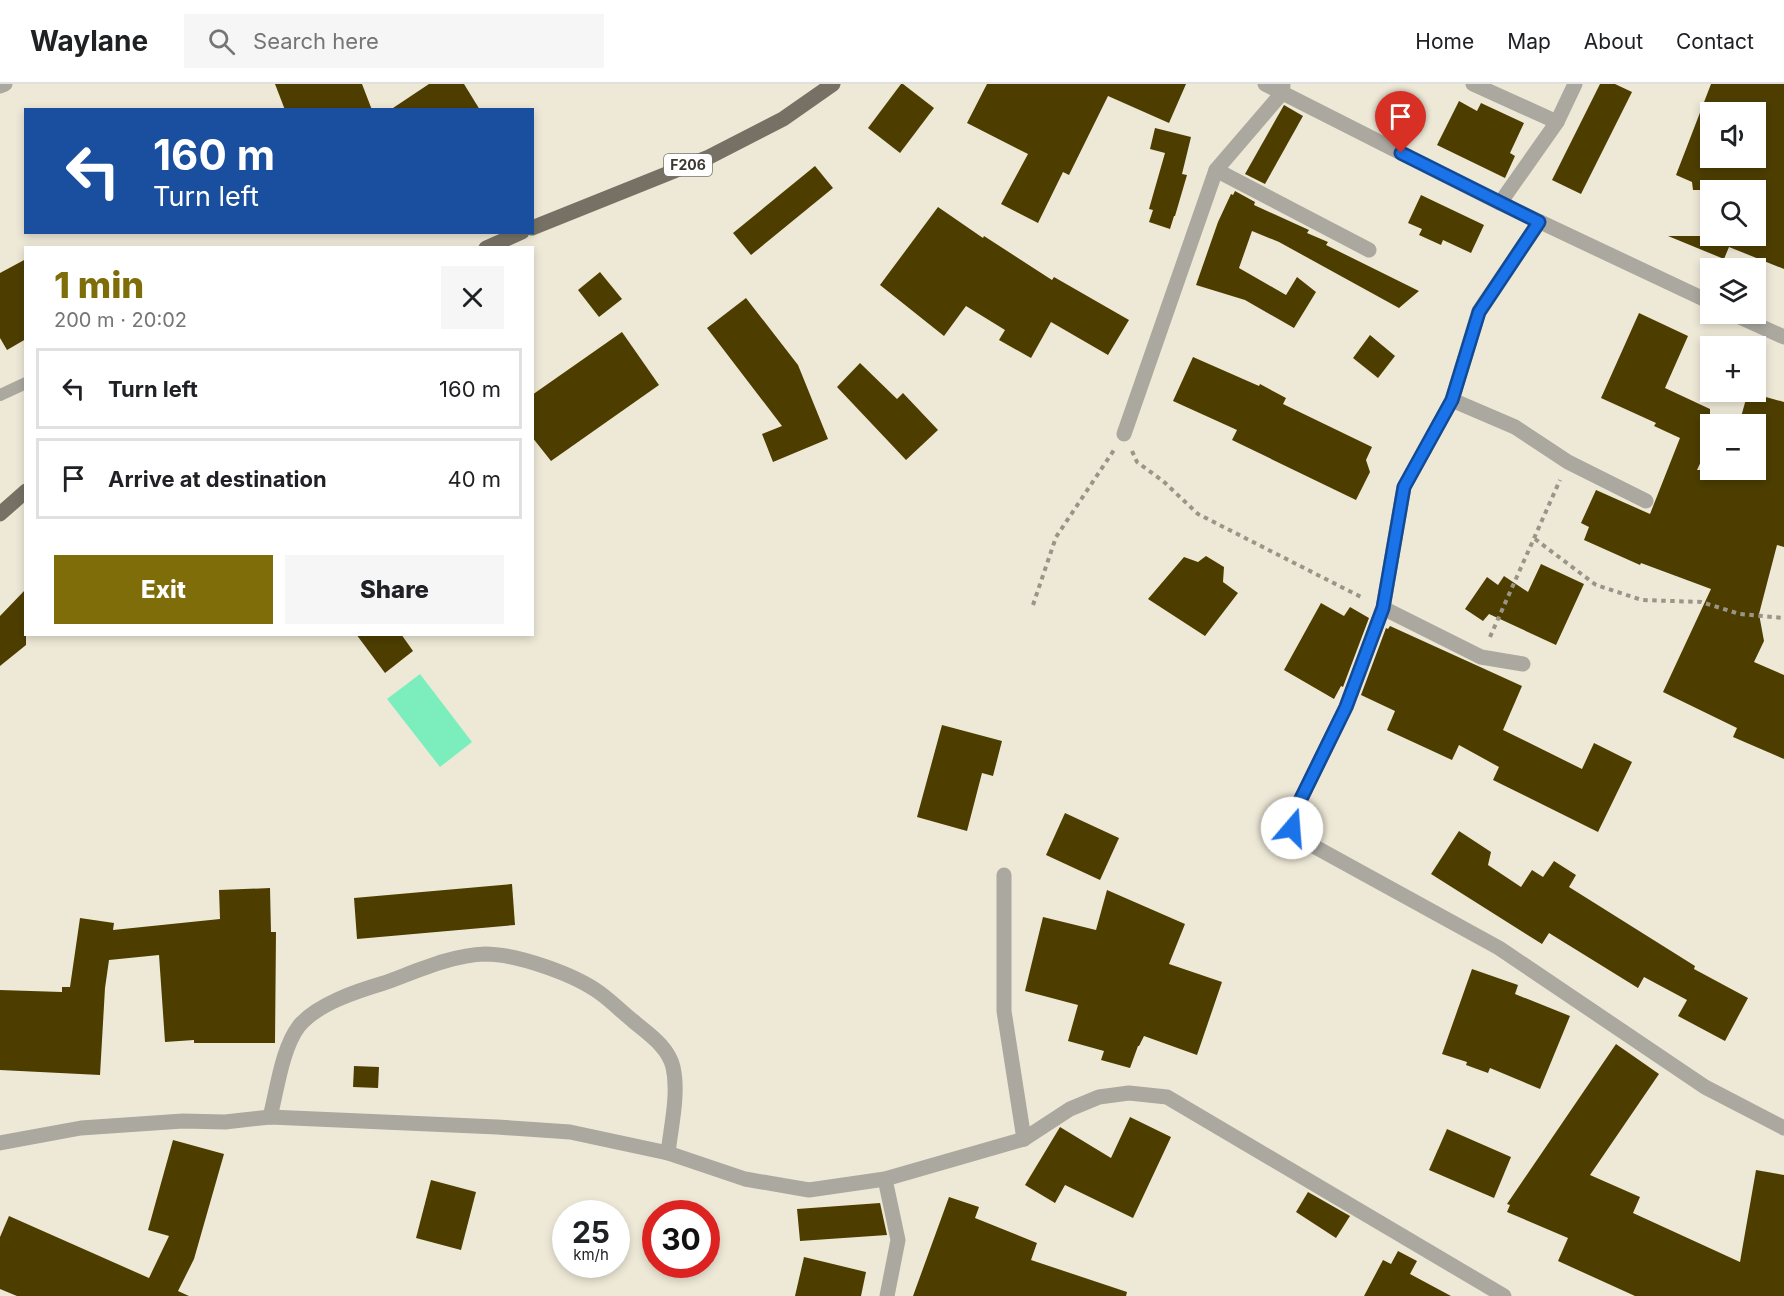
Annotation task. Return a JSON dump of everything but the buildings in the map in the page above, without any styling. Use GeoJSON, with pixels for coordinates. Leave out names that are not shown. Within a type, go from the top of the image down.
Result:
{"type":"FeatureCollection","features":[{"type":"Feature","properties":{"kind":"main road","name":"F206"},"geometry":{"type":"LineString","coordinates":[[534,227],[709,157],[783,119],[833,84]]}},
{"type":"Feature","properties":{"kind":"main road"},"geometry":{"type":"LineString","coordinates":[[490,246],[518,234]]}},
{"type":"Feature","properties":{"kind":"main road"},"geometry":{"type":"LineString","coordinates":[[0,514],[24,493]]}},
{"type":"Feature","properties":{"kind":"street"},"geometry":{"type":"LineString","coordinates":[[0,86],[4,84]]}},
{"type":"Feature","properties":{"kind":"street"},"geometry":{"type":"LineString","coordinates":[[1265,84],[1283,88],[1500,203],[1700,298]]}},
{"type":"Feature","properties":{"kind":"street"},"geometry":{"type":"LineString","coordinates":[[1473,84],[1557,122]]}},
{"type":"Feature","properties":{"kind":"street"},"geometry":{"type":"LineString","coordinates":[[1500,203],[1557,122],[1575,84]]}},
{"type":"Feature","properties":{"kind":"street"},"geometry":{"type":"LineString","coordinates":[[1124,434],[1216,170],[1283,88]]}},
{"type":"Feature","properties":{"kind":"street"},"geometry":{"type":"LineString","coordinates":[[1216,170],[1369,250]]}},
{"type":"Feature","properties":{"kind":"street"},"geometry":{"type":"LineString","coordinates":[[1539,222],[1479,312],[1452,400],[1404,487],[1383,608],[1346,707],[1292,817],[1292,828],[1297,837],[1499,948],[1705,1088],[1784,1128]]}},
{"type":"Feature","properties":{"kind":"street"},"geometry":{"type":"LineString","coordinates":[[1754,324],[1784,338]]}},
{"type":"Feature","properties":{"kind":"street"},"geometry":{"type":"LineString","coordinates":[[1452,400],[1515,427],[1568,462],[1646,501]]}},
{"type":"Feature","properties":{"kind":"street"},"geometry":{"type":"LineString","coordinates":[[1383,608],[1481,657],[1523,664]]}},
{"type":"Feature","properties":{"kind":"street"},"geometry":{"type":"LineString","coordinates":[[1004,875],[1004,1011],[1024,1139]]}},
{"type":"Feature","properties":{"kind":"street"},"geometry":{"type":"LineString","coordinates":[[270,1117],[287,1050],[300,1026],[323,1007],[363,989],[462,957],[485,954],[517,959],[558,972],[599,992],[662,1045],[673,1065],[675,1088],[668,1153]]}},
{"type":"Feature","properties":{"kind":"street"},"geometry":{"type":"LineString","coordinates":[[0,1143],[81,1128],[183,1121],[225,1122],[270,1117],[570,1132],[668,1153],[745,1179],[809,1190],[885,1179],[1024,1139],[1070,1109],[1099,1097],[1129,1093],[1167,1097],[1504,1296]]}},
{"type":"Feature","properties":{"kind":"street"},"geometry":{"type":"LineString","coordinates":[[885,1179],[898,1240],[887,1296]]}},
{"type":"Feature","properties":{"kind":"lane"},"geometry":{"type":"LineString","coordinates":[[0,395],[24,384]]}},
{"type":"Feature","properties":{"kind":"path"},"geometry":{"type":"LineString","coordinates":[[1033,605],[1056,537],[1124,434]]}},
{"type":"Feature","properties":{"kind":"path"},"geometry":{"type":"LineString","coordinates":[[1124,434],[1137,462],[1163,481],[1198,514],[1383,608]]}},
{"type":"Feature","properties":{"kind":"path"},"geometry":{"type":"LineString","coordinates":[[1481,657],[1568,462]]}},
{"type":"Feature","properties":{"kind":"path"},"geometry":{"type":"LineString","coordinates":[[1535,539],[1596,585],[1642,600],[1701,602],[1740,614],[1784,618]]}},
{"type":"Feature","properties":{"kind":"green space"},"geometry":{"type":"Polygon","coordinates":[[[420,674],[472,742],[440,767],[387,699],[420,674]]]}},
{"type":"Feature","properties":{"kind":"route"},"geometry":{"type":"LineString","coordinates":[[1292,828],[1292,817],[1346,707],[1383,608],[1404,487],[1452,400],[1479,312],[1539,222],[1401,153]]}}]}
